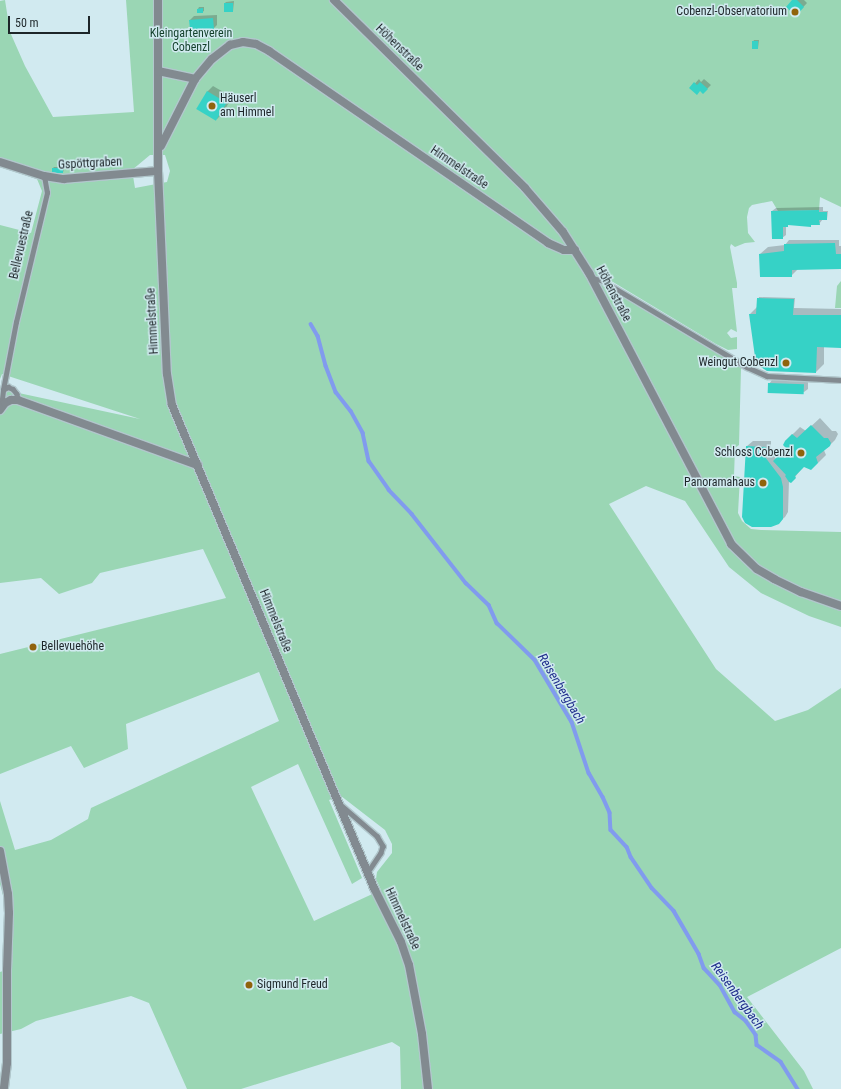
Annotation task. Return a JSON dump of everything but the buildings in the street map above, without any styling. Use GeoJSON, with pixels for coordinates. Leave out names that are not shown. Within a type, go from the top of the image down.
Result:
{"type":"FeatureCollection","features":[{"type":"Feature","properties":{"kind":"street","name":"Himmelstraße"},"geometry":{"type":"LineString","coordinates":[[158,0],[158,172],[169,388],[174,411],[198,465],[338,802],[368,872],[401,942],[409,964],[422,1034],[428,1089]]}},
{"type":"Feature","properties":{"kind":"street","name":"Höhenstraße"},"geometry":{"type":"LineString","coordinates":[[334,0],[535,198],[563,232],[592,278],[731,544],[757,569],[774,579],[801,592],[841,606]]}},
{"type":"Feature","properties":{"kind":"street","name":"Himmelstraße"},"geometry":{"type":"LineString","coordinates":[[159,150],[165,135],[195,79],[212,59],[230,45],[243,42],[256,44],[269,51],[548,243],[564,250],[575,250]]}},
{"type":"Feature","properties":{"kind":"street"},"geometry":{"type":"LineString","coordinates":[[158,72],[195,79]]}},
{"type":"Feature","properties":{"kind":"street","name":"Gspöttgraben"},"geometry":{"type":"LineString","coordinates":[[0,162],[44,176],[64,179],[158,172]]}},
{"type":"Feature","properties":{"kind":"street"},"geometry":{"type":"LineString","coordinates":[[0,409],[15,400],[198,465]]}},
{"type":"Feature","properties":{"kind":"street"},"geometry":{"type":"LineString","coordinates":[[0,851],[8,894],[9,913],[7,970],[7,1063],[4,1089]]}},
{"type":"Feature","properties":{"kind":"lane","name":"Bellevuestraße"},"geometry":{"type":"LineString","coordinates":[[0,409],[16,322],[47,192],[44,176]]}},
{"type":"Feature","properties":{"kind":"lane"},"geometry":{"type":"LineString","coordinates":[[592,278],[601,280],[747,367],[767,376],[841,380]]}},
{"type":"Feature","properties":{"kind":"lane"},"geometry":{"type":"LineString","coordinates":[[3,390],[8,387],[13,389],[17,394],[15,400]]}},
{"type":"Feature","properties":{"kind":"lane"},"geometry":{"type":"LineString","coordinates":[[338,802],[377,836],[383,846],[381,853],[368,872]]}},
{"type":"Feature","properties":{"kind":"green space","name":"Kleingartenverein Cobenzl"},"geometry":{"type":"Polygon","coordinates":[[[5,0],[10,32],[25,66],[53,117],[134,112],[126,0],[841,0],[841,207],[820,197],[819,210],[778,211],[772,201],[752,205],[749,208],[747,217],[748,233],[755,242],[745,243],[735,247],[731,244],[730,247],[737,283],[737,288],[732,288],[737,332],[731,329],[727,333],[731,338],[737,337],[737,349],[728,350],[716,344],[608,279],[610,288],[741,368],[739,445],[735,448],[734,476],[740,477],[738,513],[742,521],[751,529],[841,532],[841,627],[809,616],[761,593],[729,567],[685,501],[646,486],[609,504],[716,669],[775,721],[808,710],[841,688],[841,948],[747,997],[804,1071],[813,1089],[401,1089],[400,1047],[392,1042],[241,1089],[187,1089],[149,1003],[131,996],[36,1021],[21,1029],[0,1034],[0,972],[3,971],[5,903],[0,884],[0,801],[15,850],[51,840],[88,819],[91,808],[279,721],[259,672],[126,724],[128,749],[84,768],[71,746],[0,774],[0,654],[226,598],[203,549],[100,573],[92,583],[59,594],[41,578],[0,583],[0,389],[140,419],[2,374],[0,379],[0,225],[31,233],[42,191],[37,179],[0,167],[0,1],[5,0]],[[150,155],[132,170],[135,188],[167,182],[170,171],[165,155],[150,155]],[[298,764],[251,787],[314,921],[381,890],[376,879],[377,872],[392,853],[392,844],[385,830],[341,796],[329,800],[362,878],[352,884],[298,764]]]}},
{"type":"Feature","properties":{"kind":"green space"},"geometry":{"type":"Polygon","coordinates":[[[841,281],[841,308],[835,308],[837,286],[841,281]]]}},
{"type":"Feature","properties":{"kind":"waterway","name":"Reisenbergbach"},"geometry":{"type":"LineString","coordinates":[[311,324],[318,336],[326,366],[336,392],[351,411],[363,433],[369,461],[389,490],[412,514],[466,583],[489,605],[497,623],[535,660],[572,722],[589,773],[603,797],[610,813],[611,830],[627,847],[631,857],[652,888],[674,911],[699,954],[704,968],[720,985],[735,1012],[746,1021],[756,1035],[757,1045],[781,1062],[798,1089]]}},
{"type":"Feature","properties":{"kind":"place","name":"Cobenzl-Observatorium"},"geometry":{"type":"Point","coordinates":[795,12]}},
{"type":"Feature","properties":{"kind":"place","name":"Häuserl am Himmel"},"geometry":{"type":"Point","coordinates":[212,106]}},
{"type":"Feature","properties":{"kind":"place","name":"Weingut Cobenzl"},"geometry":{"type":"Point","coordinates":[786,363]}},
{"type":"Feature","properties":{"kind":"place","name":"Schloss Cobenzl"},"geometry":{"type":"Point","coordinates":[801,453]}},
{"type":"Feature","properties":{"kind":"place","name":"Panoramahaus"},"geometry":{"type":"Point","coordinates":[763,483]}},
{"type":"Feature","properties":{"kind":"place","name":"Bellevuehöhe"},"geometry":{"type":"Point","coordinates":[33,647]}},
{"type":"Feature","properties":{"kind":"place","name":"Sigmund Freud"},"geometry":{"type":"Point","coordinates":[249,985]}}]}
